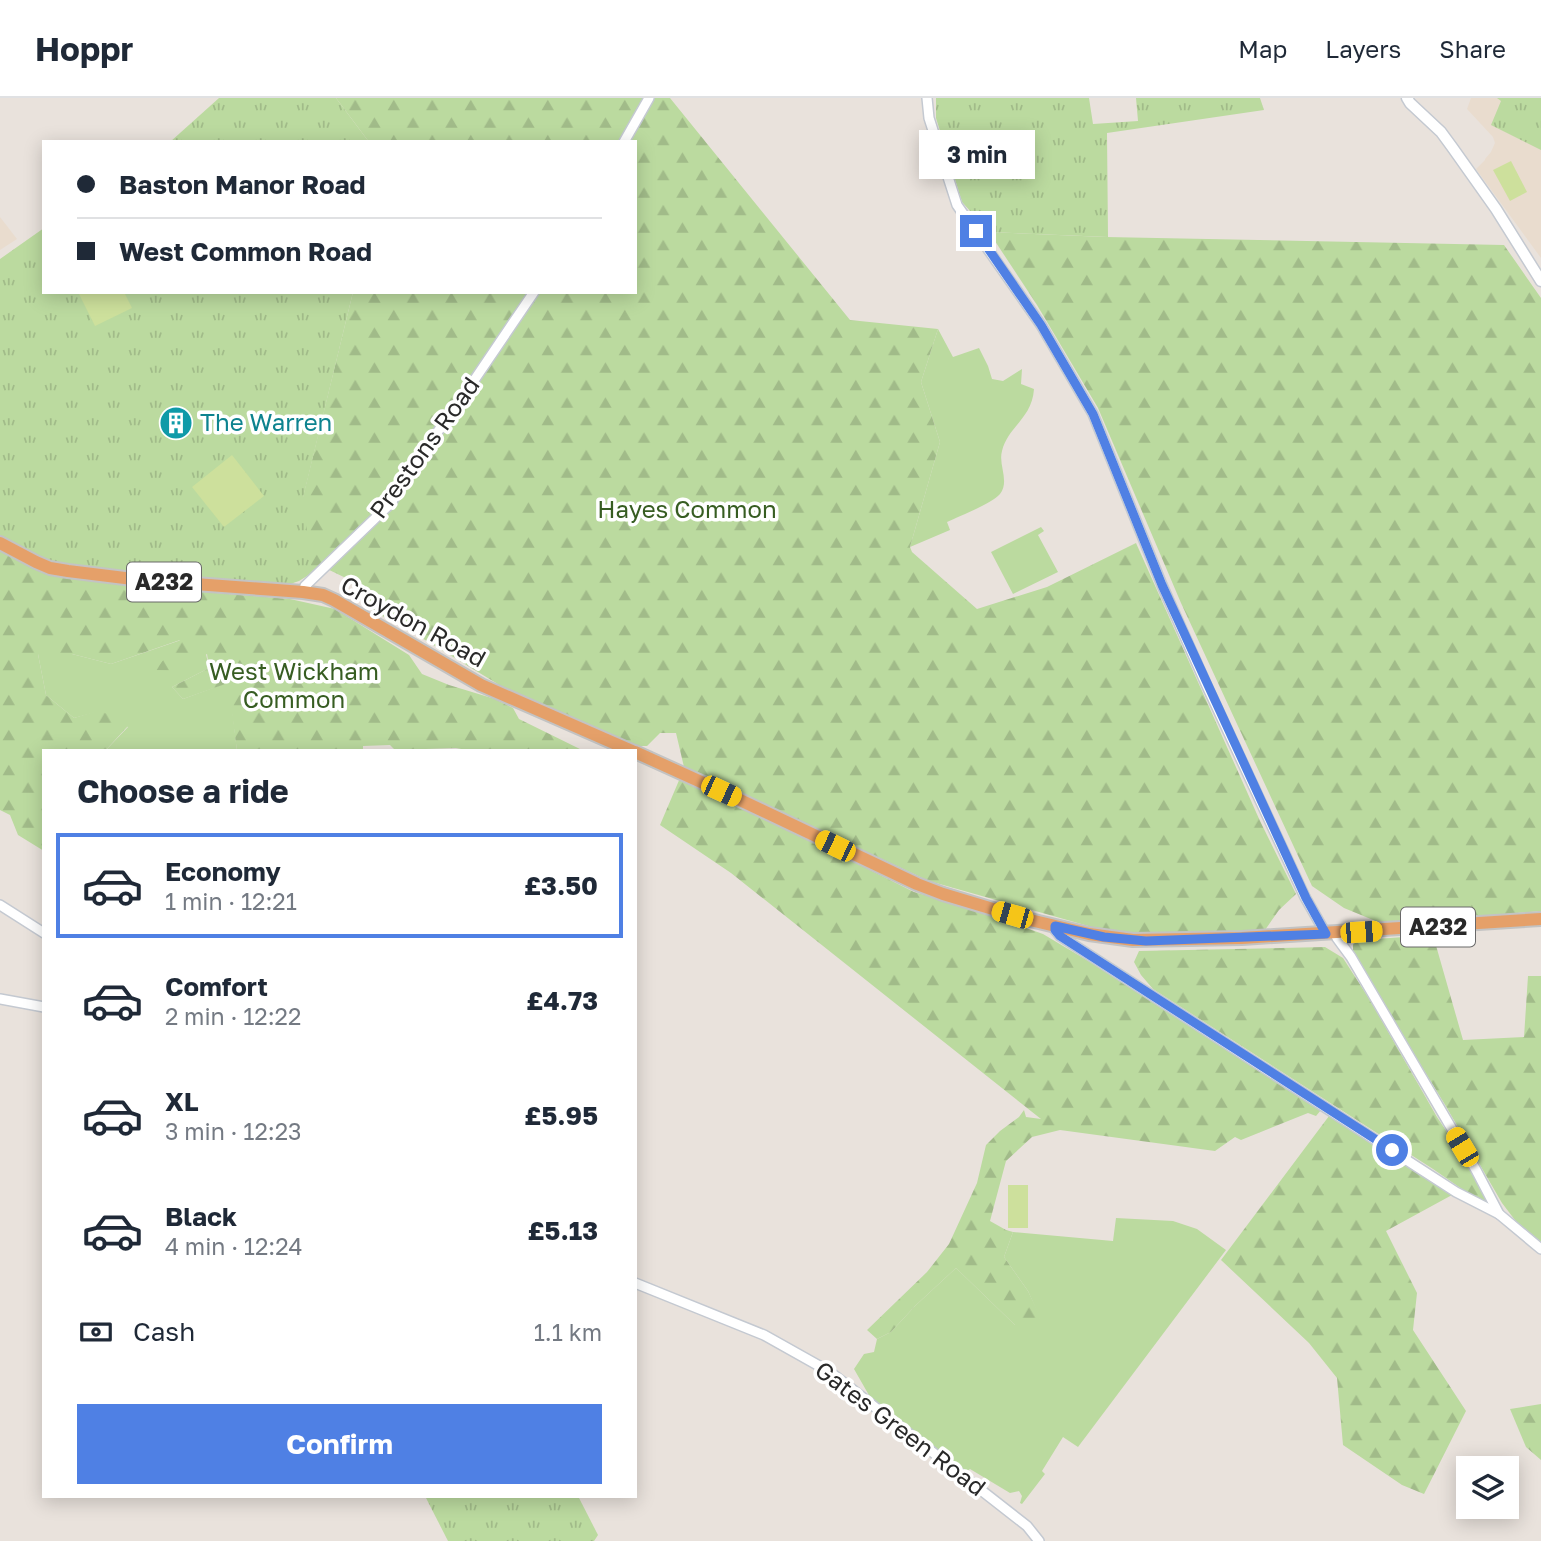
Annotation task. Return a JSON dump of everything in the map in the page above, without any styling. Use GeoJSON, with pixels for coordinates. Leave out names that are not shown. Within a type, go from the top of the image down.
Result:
{"type":"FeatureCollection","features":[{"type":"Feature","properties":{"kind":"highway","name":"Croydon Road"},"geometry":{"type":"LineString","coordinates":[[0,543],[50,568],[68,571],[323,595],[481,685],[629,749]]}},
{"type":"Feature","properties":{"kind":"highway","name":"Croydon Road"},"geometry":{"type":"LineString","coordinates":[[637,752],[917,884],[998,911],[1104,937],[1146,941],[1330,934],[1541,919]]}},
{"type":"Feature","properties":{"kind":"main road"},"geometry":{"type":"LineString","coordinates":[[1407,98],[1452,147],[1496,209],[1541,281]]}},
{"type":"Feature","properties":{"kind":"street"},"geometry":{"type":"LineString","coordinates":[[625,140],[649,98]]}},
{"type":"Feature","properties":{"kind":"street"},"geometry":{"type":"LineString","coordinates":[[927,98],[929,118],[957,205],[1041,325],[1093,414],[1162,585],[1306,898],[1330,934],[1351,957],[1499,1214]]}},
{"type":"Feature","properties":{"kind":"street","name":"Prestons Road"},"geometry":{"type":"LineString","coordinates":[[303,592],[305,586],[391,503],[533,294]]}},
{"type":"Feature","properties":{"kind":"street"},"geometry":{"type":"LineString","coordinates":[[0,905],[42,932]]}},
{"type":"Feature","properties":{"kind":"street"},"geometry":{"type":"LineString","coordinates":[[1055,926],[1060,936],[1456,1192],[1499,1214],[1541,1249]]}},
{"type":"Feature","properties":{"kind":"street"},"geometry":{"type":"LineString","coordinates":[[0,999],[42,1007]]}},
{"type":"Feature","properties":{"kind":"street","name":"Gates Green Road"},"geometry":{"type":"LineString","coordinates":[[637,1284],[764,1335],[831,1372],[1025,1525],[1039,1541]]}},
{"type":"Feature","properties":{"kind":"shaded area"},"geometry":{"type":"Polygon","coordinates":[[[1471,98],[1541,98],[1541,258],[1476,169],[1495,143],[1493,137],[1467,109],[1471,98]]]}},
{"type":"Feature","properties":{"kind":"shaded area"},"geometry":{"type":"Polygon","coordinates":[[[0,217],[17,239],[0,250],[0,217]]]}},
{"type":"Feature","properties":{"kind":"green space"},"geometry":{"type":"Polygon","coordinates":[[[219,98],[336,98],[368,140],[172,140],[219,98]]]}},
{"type":"Feature","properties":{"kind":"green space","name":"Hayes Common"},"geometry":{"type":"Polygon","coordinates":[[[336,98],[670,98],[850,320],[938,329],[921,382],[940,442],[910,547],[912,552],[977,609],[1047,587],[1136,543],[1260,821],[1296,894],[1279,910],[1265,930],[1139,934],[1099,929],[929,881],[684,767],[676,733],[660,733],[647,746],[635,746],[501,686],[364,606],[354,582],[319,565],[304,577],[287,585],[303,497],[353,294],[637,294],[637,140],[368,140],[336,98]]]}},
{"type":"Feature","properties":{"kind":"green space"},"geometry":{"type":"Polygon","coordinates":[[[936,98],[1089,98],[1093,124],[1138,121],[1136,98],[1260,98],[1264,110],[1107,133],[1108,237],[989,232],[962,202],[936,118],[936,98]]]}},
{"type":"Feature","properties":{"kind":"green space"},"geometry":{"type":"Polygon","coordinates":[[[1497,98],[1541,98],[1541,150],[1491,125],[1501,101],[1497,98]]]}},
{"type":"Feature","properties":{"kind":"green space"},"geometry":{"type":"Polygon","coordinates":[[[1511,161],[1527,192],[1510,201],[1493,170],[1511,161]]]}},
{"type":"Feature","properties":{"kind":"green space"},"geometry":{"type":"Polygon","coordinates":[[[42,229],[42,294],[353,294],[303,498],[312,573],[287,585],[130,574],[50,563],[0,538],[0,259],[42,229]]]}},
{"type":"Feature","properties":{"kind":"green space"},"geometry":{"type":"Polygon","coordinates":[[[989,232],[1504,245],[1541,298],[1541,911],[1378,922],[1344,908],[1312,886],[1181,603],[1098,408],[1037,305],[989,232]]]}},
{"type":"Feature","properties":{"kind":"green space"},"geometry":{"type":"Polygon","coordinates":[[[79,294],[125,294],[132,308],[95,326],[79,294]]]}},
{"type":"Feature","properties":{"kind":"green space"},"geometry":{"type":"Polygon","coordinates":[[[938,329],[953,357],[979,348],[992,379],[1003,381],[1022,369],[1021,384],[1034,389],[1029,408],[1009,435],[1002,451],[1004,484],[1000,494],[983,506],[947,522],[950,530],[910,547],[940,442],[921,382],[938,329]]]}},
{"type":"Feature","properties":{"kind":"green space"},"geometry":{"type":"Polygon","coordinates":[[[232,455],[264,496],[224,527],[192,487],[232,455]]]}},
{"type":"Feature","properties":{"kind":"green space"},"geometry":{"type":"Polygon","coordinates":[[[1041,527],[1044,531],[1038,535],[1058,572],[1013,594],[991,552],[1041,527]]]}},
{"type":"Feature","properties":{"kind":"green space","name":"West Wickham Common"},"geometry":{"type":"Polygon","coordinates":[[[0,551],[47,574],[130,586],[290,599],[335,609],[409,655],[422,674],[495,699],[513,708],[519,719],[580,749],[394,749],[390,745],[363,746],[363,749],[237,749],[228,683],[183,699],[172,687],[209,668],[207,654],[181,671],[155,670],[180,640],[111,664],[72,654],[38,654],[46,695],[74,718],[100,710],[128,726],[107,749],[42,749],[42,850],[18,835],[10,815],[0,810],[0,551]]]}},
{"type":"Feature","properties":{"kind":"green space"},"geometry":{"type":"Polygon","coordinates":[[[181,640],[206,654],[209,668],[172,687],[183,699],[229,682],[237,749],[107,749],[128,727],[100,711],[74,718],[46,695],[38,654],[72,654],[111,664],[181,640]]]}},
{"type":"Feature","properties":{"kind":"green space"},"geometry":{"type":"Polygon","coordinates":[[[680,778],[914,892],[958,904],[1043,934],[1321,1110],[1316,1116],[1308,1113],[1241,1140],[1235,1137],[1215,1151],[1060,1130],[1032,1137],[1006,1161],[990,1221],[1013,1232],[1004,1257],[1028,1291],[1041,1318],[1030,1325],[1015,1325],[956,1268],[891,1332],[877,1339],[867,1330],[927,1272],[949,1244],[977,1183],[986,1145],[1024,1110],[1026,1117],[1041,1119],[731,873],[660,825],[680,778]]]}},
{"type":"Feature","properties":{"kind":"green space"},"geometry":{"type":"Polygon","coordinates":[[[1433,935],[1463,1040],[1524,1037],[1528,976],[1541,976],[1541,1242],[1521,1228],[1502,1203],[1353,955],[1353,944],[1361,940],[1433,935]]]}},
{"type":"Feature","properties":{"kind":"green space"},"geometry":{"type":"Polygon","coordinates":[[[1325,947],[1343,958],[1370,1000],[1437,1117],[1475,1174],[1492,1210],[1433,1169],[1153,989],[1134,962],[1139,951],[1325,947]]]}},
{"type":"Feature","properties":{"kind":"green space"},"geometry":{"type":"Polygon","coordinates":[[[1329,1116],[1452,1195],[1386,1231],[1417,1293],[1413,1330],[1466,1411],[1424,1494],[1402,1485],[1343,1445],[1337,1378],[1309,1343],[1221,1260],[1329,1116]]]}},
{"type":"Feature","properties":{"kind":"green space"},"geometry":{"type":"Polygon","coordinates":[[[1008,1185],[1028,1185],[1028,1228],[1008,1228],[1008,1185]]]}},
{"type":"Feature","properties":{"kind":"green space"},"geometry":{"type":"Polygon","coordinates":[[[1116,1218],[1173,1221],[1197,1229],[1226,1250],[1078,1447],[1063,1437],[1042,1471],[1045,1474],[1022,1504],[1019,1491],[1010,1493],[970,1469],[966,1472],[870,1397],[854,1369],[864,1354],[874,1352],[877,1339],[891,1332],[956,1268],[1015,1325],[1040,1318],[1028,1291],[1004,1257],[1013,1232],[1113,1241],[1116,1218]]]}},
{"type":"Feature","properties":{"kind":"green space"},"geometry":{"type":"Polygon","coordinates":[[[1541,1404],[1541,1460],[1526,1447],[1510,1409],[1541,1404]]]}},
{"type":"Feature","properties":{"kind":"green space"},"geometry":{"type":"Polygon","coordinates":[[[426,1498],[579,1498],[598,1535],[594,1541],[448,1541],[426,1498]]]}},
{"type":"Feature","properties":{"kind":"place","name":"The Warren"},"geometry":{"type":"Point","coordinates":[176,423]}},
{"type":"Feature","properties":{"kind":"route"},"geometry":{"type":"LineString","coordinates":[[976,231],[1041,325],[1093,414],[1162,585],[1196,661],[1306,898],[1326,934],[1146,941],[1104,937],[1055,926],[1055,930],[1060,936],[1392,1150]]}}]}
